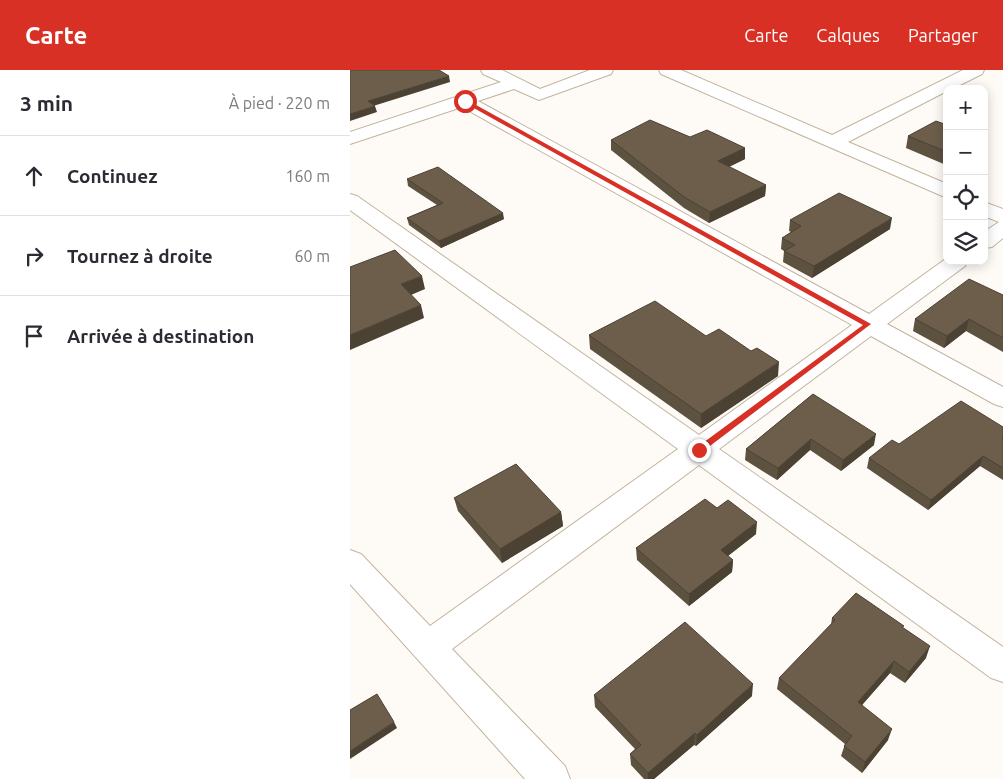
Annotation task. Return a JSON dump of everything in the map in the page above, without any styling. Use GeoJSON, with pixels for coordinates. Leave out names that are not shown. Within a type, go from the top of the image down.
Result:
{"type":"FeatureCollection","features":[{"type":"Feature","properties":{"kind":"street"},"geometry":{"type":"LineString","coordinates":[[489,70],[539,95],[605,70]]}},
{"type":"Feature","properties":{"kind":"street"},"geometry":{"type":"LineString","coordinates":[[667,70],[943,190]]}},
{"type":"Feature","properties":{"kind":"street"},"geometry":{"type":"LineString","coordinates":[[833,142],[976,70]]}},
{"type":"Feature","properties":{"kind":"street"},"geometry":{"type":"LineString","coordinates":[[350,138],[516,83]]}},
{"type":"Feature","properties":{"kind":"street"},"geometry":{"type":"LineString","coordinates":[[465,101],[1003,398]]}},
{"type":"Feature","properties":{"kind":"street"},"geometry":{"type":"LineString","coordinates":[[350,200],[1003,667]]}},
{"type":"Feature","properties":{"kind":"street"},"geometry":{"type":"LineString","coordinates":[[988,210],[1003,217]]}},
{"type":"Feature","properties":{"kind":"street"},"geometry":{"type":"LineString","coordinates":[[988,239],[1003,228]]}},
{"type":"Feature","properties":{"kind":"street"},"geometry":{"type":"LineString","coordinates":[[428,647],[951,265]]}},
{"type":"Feature","properties":{"kind":"street"},"geometry":{"type":"LineString","coordinates":[[351,567],[428,647],[536,774]]}},
{"type":"Feature","properties":{"kind":"building"},"geometry":{"type":"Polygon","coordinates":[[[350,70],[439,70],[449,76],[368,101],[375,106],[350,114],[350,70]]]}},
{"type":"Feature","properties":{"kind":"building"},"geometry":{"type":"Polygon","coordinates":[[[650,120],[690,137],[707,130],[745,148],[718,161],[766,185],[710,212],[684,197],[611,140],[650,120]]]}},
{"type":"Feature","properties":{"kind":"building"},"geometry":{"type":"Polygon","coordinates":[[[936,121],[943,124],[943,150],[908,136],[936,121]]]}},
{"type":"Feature","properties":{"kind":"building"},"geometry":{"type":"Polygon","coordinates":[[[438,167],[503,213],[439,241],[407,218],[443,203],[407,179],[438,167]]]}},
{"type":"Feature","properties":{"kind":"building"},"geometry":{"type":"Polygon","coordinates":[[[839,193],[892,218],[814,266],[784,251],[795,245],[782,238],[801,226],[790,220],[839,193]]]}},
{"type":"Feature","properties":{"kind":"building"},"geometry":{"type":"Polygon","coordinates":[[[395,250],[422,276],[401,284],[421,305],[350,335],[350,267],[395,250]]]}},
{"type":"Feature","properties":{"kind":"building"},"geometry":{"type":"Polygon","coordinates":[[[969,279],[1003,295],[1003,338],[969,319],[947,336],[915,319],[969,279]]]}},
{"type":"Feature","properties":{"kind":"building"},"geometry":{"type":"Polygon","coordinates":[[[655,301],[706,336],[719,329],[751,351],[757,348],[779,362],[701,414],[589,335],[655,301]]]}},
{"type":"Feature","properties":{"kind":"building"},"geometry":{"type":"Polygon","coordinates":[[[813,394],[876,434],[843,460],[811,439],[778,468],[746,449],[813,394]]]}},
{"type":"Feature","properties":{"kind":"building"},"geometry":{"type":"Polygon","coordinates":[[[961,401],[1003,427],[1003,468],[983,456],[931,500],[869,458],[892,440],[899,444],[961,401]]]}},
{"type":"Feature","properties":{"kind":"building"},"geometry":{"type":"Polygon","coordinates":[[[516,464],[561,512],[500,549],[454,498],[516,464]]]}},
{"type":"Feature","properties":{"kind":"building"},"geometry":{"type":"Polygon","coordinates":[[[705,499],[717,508],[728,500],[757,522],[721,550],[733,560],[689,594],[636,548],[705,499]]]}},
{"type":"Feature","properties":{"kind":"building"},"geometry":{"type":"Polygon","coordinates":[[[856,593],[930,646],[909,672],[894,661],[858,702],[892,729],[865,762],[844,746],[852,736],[779,678],[835,620],[832,618],[856,593]]]}},
{"type":"Feature","properties":{"kind":"building"},"geometry":{"type":"Polygon","coordinates":[[[685,622],[753,684],[697,735],[695,733],[648,773],[630,754],[641,745],[594,695],[685,622]]]}},
{"type":"Feature","properties":{"kind":"building"},"geometry":{"type":"Polygon","coordinates":[[[377,694],[394,722],[350,751],[350,710],[377,694]]]}},
{"type":"Feature","properties":{"kind":"route"},"geometry":{"type":"LineString","coordinates":[[465,101],[868,324],[699,450]]}}]}
